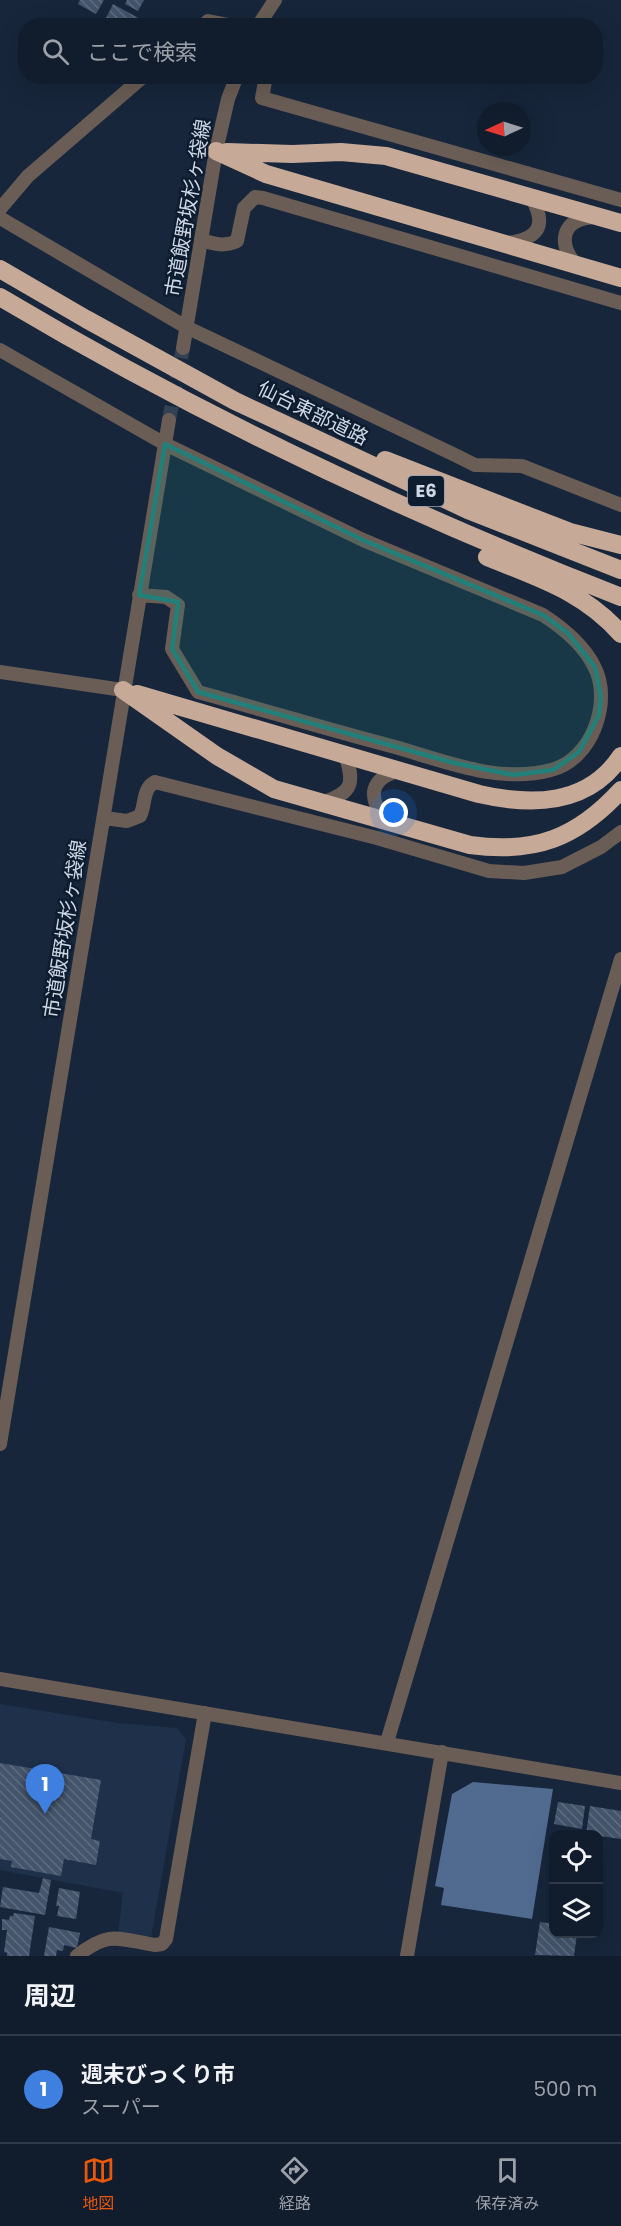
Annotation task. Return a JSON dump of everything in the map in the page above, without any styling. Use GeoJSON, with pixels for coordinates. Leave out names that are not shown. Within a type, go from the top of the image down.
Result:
{"type":"FeatureCollection","features":[{"type":"Feature","properties":{"kind":"highway"},"geometry":{"type":"LineString","coordinates":[[216,151],[292,154],[365,153],[410,162],[621,223]]}},
{"type":"Feature","properties":{"kind":"highway"},"geometry":{"type":"LineString","coordinates":[[216,151],[266,174],[621,278]]}},
{"type":"Feature","properties":{"kind":"highway","name":"仙台東部道路"},"geometry":{"type":"LineString","coordinates":[[0,269],[235,401],[468,510],[621,570]]}},
{"type":"Feature","properties":{"kind":"highway","name":"E6"},"geometry":{"type":"LineString","coordinates":[[0,297],[75,341],[249,434],[354,485],[462,533],[621,597]]}},
{"type":"Feature","properties":{"kind":"highway"},"geometry":{"type":"LineString","coordinates":[[235,401],[559,527],[621,545]]}},
{"type":"Feature","properties":{"kind":"highway"},"geometry":{"type":"LineString","coordinates":[[249,434],[350,495],[570,592],[605,616],[621,634]]}},
{"type":"Feature","properties":{"kind":"highway"},"geometry":{"type":"LineString","coordinates":[[123,690],[500,799],[524,802],[545,801],[585,789],[603,776],[621,756]]}},
{"type":"Feature","properties":{"kind":"highway"},"geometry":{"type":"LineString","coordinates":[[123,690],[217,756],[256,780],[291,795],[324,802],[470,844],[492,848],[531,846],[548,842],[584,824],[601,811],[621,790]]}},
{"type":"Feature","properties":{"kind":"street"},"geometry":{"type":"LineString","coordinates":[[263,18],[275,0]]}},
{"type":"Feature","properties":{"kind":"street"},"geometry":{"type":"LineString","coordinates":[[0,209],[28,176],[135,84]]}},
{"type":"Feature","properties":{"kind":"street","name":"市道飯野坂杉ヶ袋線"},"geometry":{"type":"LineString","coordinates":[[183,348],[216,151],[228,99],[234,84]]}},
{"type":"Feature","properties":{"kind":"street"},"geometry":{"type":"LineString","coordinates":[[265,84],[262,98],[621,200]]}},
{"type":"Feature","properties":{"kind":"street"},"geometry":{"type":"LineString","coordinates":[[201,240],[218,245],[230,245],[237,241],[244,208],[255,197],[262,198],[621,303]]}},
{"type":"Feature","properties":{"kind":"street"},"geometry":{"type":"LineString","coordinates":[[507,243],[530,238],[537,231],[540,224],[539,215],[531,197]]}},
{"type":"Feature","properties":{"kind":"street"},"geometry":{"type":"LineString","coordinates":[[576,265],[566,247],[566,230],[576,220],[599,217]]}},
{"type":"Feature","properties":{"kind":"street"},"geometry":{"type":"LineString","coordinates":[[0,218],[186,327],[475,465],[522,466],[621,505]]}},
{"type":"Feature","properties":{"kind":"street"},"geometry":{"type":"LineString","coordinates":[[0,350],[165,444],[363,540],[543,615],[568,633],[595,667],[601,697],[599,715],[592,736],[579,752],[553,770],[513,775],[454,763],[198,692],[172,648],[178,605],[166,597],[139,595]]}},
{"type":"Feature","properties":{"kind":"street","name":"市道飯野坂杉ヶ袋線"},"geometry":{"type":"LineString","coordinates":[[0,1444],[169,420]]}},
{"type":"Feature","properties":{"kind":"street"},"geometry":{"type":"LineString","coordinates":[[0,672],[123,690]]}},
{"type":"Feature","properties":{"kind":"street"},"geometry":{"type":"LineString","coordinates":[[324,802],[343,794],[349,787],[351,778],[345,754]]}},
{"type":"Feature","properties":{"kind":"street"},"geometry":{"type":"LineString","coordinates":[[386,820],[375,802],[376,784],[380,778],[401,770]]}},
{"type":"Feature","properties":{"kind":"street"},"geometry":{"type":"LineString","coordinates":[[104,818],[127,821],[140,816],[144,808],[146,790],[155,782],[377,838],[467,866],[489,871],[513,872],[562,867],[601,847],[621,832]]}},
{"type":"Feature","properties":{"kind":"street"},"geometry":{"type":"LineString","coordinates":[[387,1742],[621,959]]}},
{"type":"Feature","properties":{"kind":"street"},"geometry":{"type":"LineString","coordinates":[[0,1679],[621,1783]]}},
{"type":"Feature","properties":{"kind":"street"},"geometry":{"type":"LineString","coordinates":[[164,1956],[205,1713]]}},
{"type":"Feature","properties":{"kind":"street"},"geometry":{"type":"LineString","coordinates":[[407,1956],[442,1752]]}},
{"type":"Feature","properties":{"kind":"street"},"geometry":{"type":"LineString","coordinates":[[77,1956],[94,1942],[108,1938],[156,1945],[162,1944],[166,1939]]}},
{"type":"Feature","properties":{"kind":"highlighted area"},"geometry":{"type":"Polygon","coordinates":[[[165,444],[363,540],[543,615],[568,633],[595,667],[601,697],[599,715],[579,752],[553,770],[513,775],[454,763],[198,692],[172,649],[178,602],[139,595],[165,444]]]}},
{"type":"Feature","properties":{"kind":"shaded area"},"geometry":{"type":"Polygon","coordinates":[[[0,1704],[118,1723],[177,1728],[186,1739],[151,1938],[118,1934],[123,1893],[0,1870],[0,1704]]]}},
{"type":"Feature","properties":{"kind":"shaded area"},"geometry":{"type":"Polygon","coordinates":[[[473,1782],[553,1789],[532,1919],[441,1905],[444,1888],[435,1886],[452,1794],[473,1782]]]}},
{"type":"Feature","properties":{"kind":"building"},"geometry":{"type":"Polygon","coordinates":[[[80,0],[104,0],[96,14],[78,4],[80,0]]]}},
{"type":"Feature","properties":{"kind":"building"},"geometry":{"type":"Polygon","coordinates":[[[127,0],[144,0],[138,11],[125,4],[127,0]]]}},
{"type":"Feature","properties":{"kind":"building"},"geometry":{"type":"Polygon","coordinates":[[[113,4],[138,18],[106,18],[113,4]]]}},
{"type":"Feature","properties":{"kind":"building"},"geometry":{"type":"Polygon","coordinates":[[[0,1763],[101,1780],[91,1839],[100,1841],[96,1865],[64,1859],[61,1876],[11,1867],[12,1861],[0,1859],[0,1763]]]}},
{"type":"Feature","properties":{"kind":"building"},"geometry":{"type":"Polygon","coordinates":[[[558,1802],[585,1806],[582,1829],[554,1824],[558,1802]]]}},
{"type":"Feature","properties":{"kind":"building"},"geometry":{"type":"Polygon","coordinates":[[[590,1806],[621,1811],[621,1839],[603,1836],[603,1830],[587,1830],[590,1806]]]}},
{"type":"Feature","properties":{"kind":"building"},"geometry":{"type":"Polygon","coordinates":[[[43,1878],[51,1880],[45,1915],[0,1907],[3,1887],[39,1893],[43,1878]]]}},
{"type":"Feature","properties":{"kind":"building"},"geometry":{"type":"Polygon","coordinates":[[[59,1888],[80,1892],[76,1919],[57,1916],[59,1888]]]}},
{"type":"Feature","properties":{"kind":"building"},"geometry":{"type":"Polygon","coordinates":[[[14,1913],[35,1916],[29,1956],[7,1956],[4,1952],[7,1930],[2,1930],[2,1919],[9,1920],[14,1913]]]}},
{"type":"Feature","properties":{"kind":"building"},"geometry":{"type":"Polygon","coordinates":[[[540,1922],[549,1923],[549,1938],[576,1938],[574,1956],[535,1955],[540,1922]]]}},
{"type":"Feature","properties":{"kind":"building"},"geometry":{"type":"Polygon","coordinates":[[[49,1927],[80,1933],[77,1948],[64,1945],[63,1951],[57,1950],[56,1956],[44,1956],[49,1927]]]}},
{"type":"Feature","properties":{"kind":"tunnel"},"geometry":{"type":"LineString","coordinates":[[169,420],[183,348]]}},
{"type":"Feature","properties":{"kind":"place","name":"週末びっくり市"},"geometry":{"type":"Point","coordinates":[45,1814]}}]}
